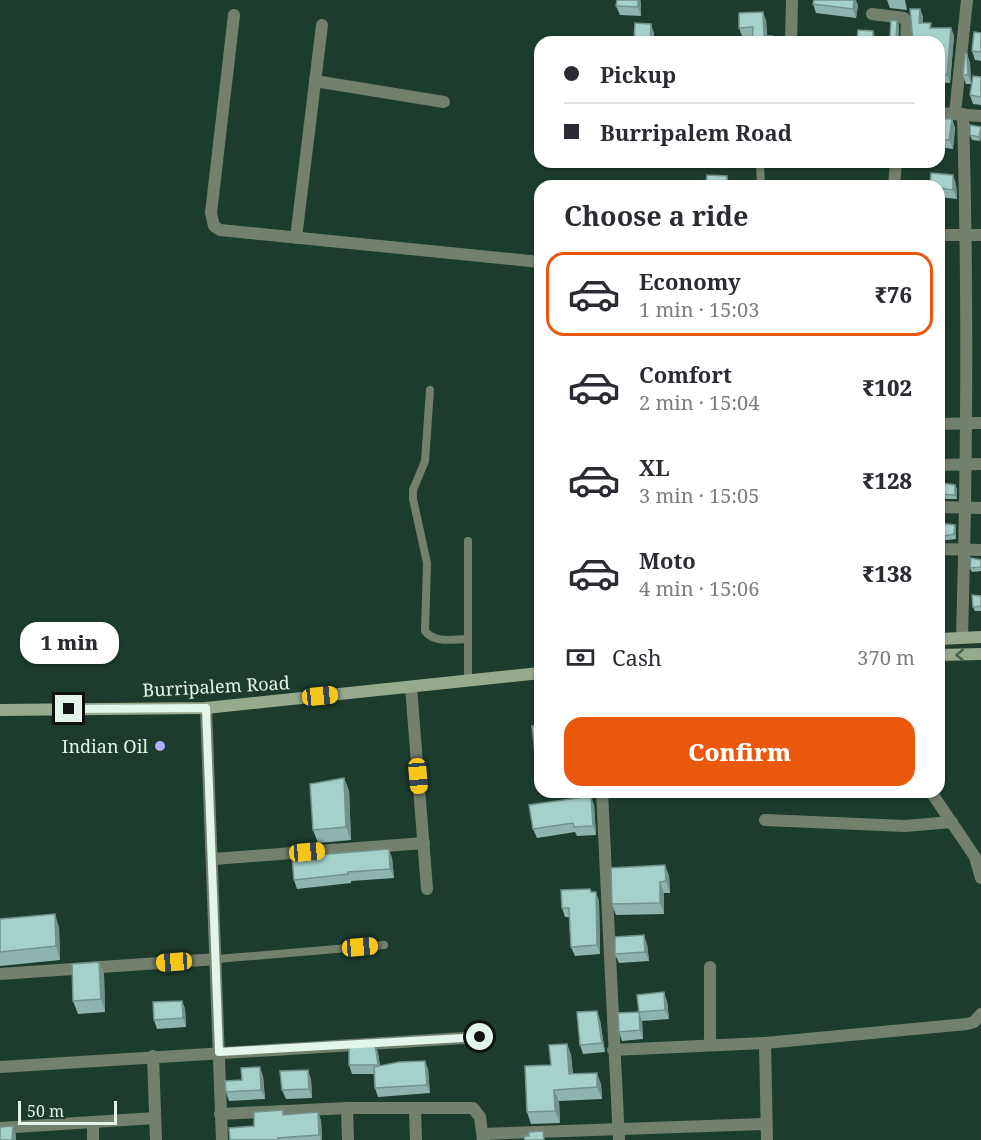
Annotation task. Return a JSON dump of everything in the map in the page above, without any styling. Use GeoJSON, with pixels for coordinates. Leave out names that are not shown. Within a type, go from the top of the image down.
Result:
{"type":"FeatureCollection","features":[{"type":"Feature","properties":{"kind":"main road"},"geometry":{"type":"LineString","coordinates":[[945,639],[981,637]]}},
{"type":"Feature","properties":{"kind":"main road"},"geometry":{"type":"LineString","coordinates":[[945,655],[981,654]]}},
{"type":"Feature","properties":{"kind":"main road","name":"Burripalem Road"},"geometry":{"type":"LineString","coordinates":[[0,710],[206,708],[411,687],[468,675],[534,673]]}},
{"type":"Feature","properties":{"kind":"street"},"geometry":{"type":"LineString","coordinates":[[791,36],[792,0]]}},
{"type":"Feature","properties":{"kind":"street"},"geometry":{"type":"LineString","coordinates":[[962,638],[966,465],[967,235],[959,114],[967,0]]}},
{"type":"Feature","properties":{"kind":"street"},"geometry":{"type":"LineString","coordinates":[[872,14],[904,18],[907,23],[906,36]]}},
{"type":"Feature","properties":{"kind":"street"},"geometry":{"type":"LineString","coordinates":[[234,15],[210,219],[220,230],[534,261]]}},
{"type":"Feature","properties":{"kind":"street"},"geometry":{"type":"LineString","coordinates":[[296,238],[322,25]]}},
{"type":"Feature","properties":{"kind":"street"},"geometry":{"type":"LineString","coordinates":[[315,81],[444,102]]}},
{"type":"Feature","properties":{"kind":"street"},"geometry":{"type":"LineString","coordinates":[[945,113],[981,116]]}},
{"type":"Feature","properties":{"kind":"street"},"geometry":{"type":"LineString","coordinates":[[945,235],[981,235]]}},
{"type":"Feature","properties":{"kind":"street"},"geometry":{"type":"LineString","coordinates":[[945,424],[981,423]]}},
{"type":"Feature","properties":{"kind":"street"},"geometry":{"type":"LineString","coordinates":[[945,465],[981,464]]}},
{"type":"Feature","properties":{"kind":"street"},"geometry":{"type":"LineString","coordinates":[[945,507],[981,508]]}},
{"type":"Feature","properties":{"kind":"street"},"geometry":{"type":"LineString","coordinates":[[945,549],[981,550]]}},
{"type":"Feature","properties":{"kind":"street"},"geometry":{"type":"LineString","coordinates":[[411,687],[427,889]]}},
{"type":"Feature","properties":{"kind":"street"},"geometry":{"type":"LineString","coordinates":[[206,708],[222,1140]]}},
{"type":"Feature","properties":{"kind":"street"},"geometry":{"type":"LineString","coordinates":[[602,798],[613,1050],[619,1134]]}},
{"type":"Feature","properties":{"kind":"street"},"geometry":{"type":"LineString","coordinates":[[935,798],[975,857],[981,878]]}},
{"type":"Feature","properties":{"kind":"street"},"geometry":{"type":"LineString","coordinates":[[765,820],[905,826],[951,822]]}},
{"type":"Feature","properties":{"kind":"street"},"geometry":{"type":"LineString","coordinates":[[213,859],[424,843]]}},
{"type":"Feature","properties":{"kind":"street"},"geometry":{"type":"LineString","coordinates":[[0,974],[217,959]]}},
{"type":"Feature","properties":{"kind":"street"},"geometry":{"type":"LineString","coordinates":[[710,967],[710,1045]]}},
{"type":"Feature","properties":{"kind":"street"},"geometry":{"type":"LineString","coordinates":[[613,1050],[765,1043],[967,1024],[974,1022],[981,1014]]}},
{"type":"Feature","properties":{"kind":"street"},"geometry":{"type":"LineString","coordinates":[[0,1066],[480,1037]]}},
{"type":"Feature","properties":{"kind":"street"},"geometry":{"type":"LineString","coordinates":[[765,1043],[767,1140]]}},
{"type":"Feature","properties":{"kind":"street"},"geometry":{"type":"LineString","coordinates":[[153,1056],[156,1140]]}},
{"type":"Feature","properties":{"kind":"street"},"geometry":{"type":"LineString","coordinates":[[220,1113],[346,1108],[473,1108],[480,1117],[483,1137],[619,1134],[766,1124]]}},
{"type":"Feature","properties":{"kind":"street"},"geometry":{"type":"LineString","coordinates":[[346,1108],[348,1140]]}},
{"type":"Feature","properties":{"kind":"street"},"geometry":{"type":"LineString","coordinates":[[415,1108],[416,1140]]}},
{"type":"Feature","properties":{"kind":"street"},"geometry":{"type":"LineString","coordinates":[[0,1128],[155,1118]]}},
{"type":"Feature","properties":{"kind":"street"},"geometry":{"type":"LineString","coordinates":[[93,1122],[93,1140]]}},
{"type":"Feature","properties":{"kind":"street"},"geometry":{"type":"LineString","coordinates":[[23,1126],[24,1140]]}},
{"type":"Feature","properties":{"kind":"lane"},"geometry":{"type":"LineString","coordinates":[[430,390],[425,461],[413,499],[427,563],[425,631],[430,638],[437,640],[468,639]]}},
{"type":"Feature","properties":{"kind":"lane"},"geometry":{"type":"LineString","coordinates":[[468,541],[468,675]]}},
{"type":"Feature","properties":{"kind":"lane"},"geometry":{"type":"LineString","coordinates":[[217,959],[384,945]]}},
{"type":"Feature","properties":{"kind":"building"},"geometry":{"type":"Polygon","coordinates":[[[617,0],[638,0],[638,7],[616,6],[617,0]]]}},
{"type":"Feature","properties":{"kind":"building"},"geometry":{"type":"Polygon","coordinates":[[[814,0],[854,0],[853,9],[813,4],[814,0]]]}},
{"type":"Feature","properties":{"kind":"building"},"geometry":{"type":"Polygon","coordinates":[[[910,9],[920,9],[919,23],[931,23],[930,28],[951,28],[947,75],[945,75],[945,36],[912,36],[910,9]]]}},
{"type":"Feature","properties":{"kind":"building"},"geometry":{"type":"Polygon","coordinates":[[[763,12],[764,36],[752,36],[753,27],[739,28],[739,13],[763,12]]]}},
{"type":"Feature","properties":{"kind":"building"},"geometry":{"type":"Polygon","coordinates":[[[891,20],[897,21],[896,36],[890,36],[891,20]]]}},
{"type":"Feature","properties":{"kind":"building"},"geometry":{"type":"Polygon","coordinates":[[[635,23],[651,24],[650,36],[634,36],[635,23]]]}},
{"type":"Feature","properties":{"kind":"building"},"geometry":{"type":"Polygon","coordinates":[[[858,30],[873,31],[873,36],[858,36],[858,30]]]}},
{"type":"Feature","properties":{"kind":"building"},"geometry":{"type":"Polygon","coordinates":[[[974,32],[981,33],[981,52],[972,51],[974,32]]]}},
{"type":"Feature","properties":{"kind":"building"},"geometry":{"type":"Polygon","coordinates":[[[965,54],[967,54],[968,75],[963,75],[965,54]]]}},
{"type":"Feature","properties":{"kind":"building"},"geometry":{"type":"Polygon","coordinates":[[[973,76],[981,77],[981,97],[970,95],[973,76]]]}},
{"type":"Feature","properties":{"kind":"building"},"geometry":{"type":"Polygon","coordinates":[[[945,118],[952,119],[949,140],[945,140],[945,118]]]}},
{"type":"Feature","properties":{"kind":"building"},"geometry":{"type":"Polygon","coordinates":[[[970,125],[981,127],[979,137],[970,135],[970,125]]]}},
{"type":"Feature","properties":{"kind":"building"},"geometry":{"type":"Polygon","coordinates":[[[931,173],[953,175],[953,190],[945,189],[945,180],[930,180],[931,173]]]}},
{"type":"Feature","properties":{"kind":"building"},"geometry":{"type":"Polygon","coordinates":[[[707,175],[727,176],[727,180],[707,180],[707,175]]]}},
{"type":"Feature","properties":{"kind":"building"},"geometry":{"type":"Polygon","coordinates":[[[945,483],[955,485],[955,495],[945,494],[945,483]]]}},
{"type":"Feature","properties":{"kind":"building"},"geometry":{"type":"Polygon","coordinates":[[[945,524],[955,525],[954,534],[945,536],[945,524]]]}},
{"type":"Feature","properties":{"kind":"building"},"geometry":{"type":"Polygon","coordinates":[[[971,558],[981,560],[981,567],[970,568],[971,558]]]}},
{"type":"Feature","properties":{"kind":"building"},"geometry":{"type":"Polygon","coordinates":[[[972,595],[981,596],[981,606],[973,607],[972,595]]]}},
{"type":"Feature","properties":{"kind":"building"},"geometry":{"type":"Polygon","coordinates":[[[344,778],[346,827],[313,830],[310,784],[344,778]]]}},
{"type":"Feature","properties":{"kind":"building"},"geometry":{"type":"Polygon","coordinates":[[[591,798],[593,826],[574,827],[573,823],[533,829],[529,805],[591,798]]]}},
{"type":"Feature","properties":{"kind":"building"},"geometry":{"type":"Polygon","coordinates":[[[389,849],[390,869],[348,872],[348,874],[294,880],[292,857],[389,849]]]}},
{"type":"Feature","properties":{"kind":"building"},"geometry":{"type":"Polygon","coordinates":[[[665,865],[666,881],[660,882],[660,903],[612,904],[611,868],[665,865]]]}},
{"type":"Feature","properties":{"kind":"building"},"geometry":{"type":"Polygon","coordinates":[[[590,889],[591,892],[596,892],[597,945],[571,947],[569,908],[562,908],[561,890],[590,889]]]}},
{"type":"Feature","properties":{"kind":"building"},"geometry":{"type":"Polygon","coordinates":[[[55,914],[56,946],[0,952],[0,919],[55,914]]]}},
{"type":"Feature","properties":{"kind":"building"},"geometry":{"type":"Polygon","coordinates":[[[644,935],[645,952],[615,954],[615,937],[644,935]]]}},
{"type":"Feature","properties":{"kind":"building"},"geometry":{"type":"Polygon","coordinates":[[[99,962],[101,999],[73,1001],[72,964],[99,962]]]}},
{"type":"Feature","properties":{"kind":"building"},"geometry":{"type":"Polygon","coordinates":[[[664,992],[665,1010],[639,1012],[637,995],[664,992]]]}},
{"type":"Feature","properties":{"kind":"building"},"geometry":{"type":"Polygon","coordinates":[[[182,1001],[183,1018],[154,1020],[153,1002],[182,1001]]]}},
{"type":"Feature","properties":{"kind":"building"},"geometry":{"type":"Polygon","coordinates":[[[597,1011],[602,1043],[580,1045],[577,1012],[597,1011]]]}},
{"type":"Feature","properties":{"kind":"building"},"geometry":{"type":"Polygon","coordinates":[[[639,1012],[640,1030],[619,1032],[618,1013],[639,1012]]]}},
{"type":"Feature","properties":{"kind":"building"},"geometry":{"type":"Polygon","coordinates":[[[349,1044],[375,1044],[378,1065],[349,1065],[349,1044]]]}},
{"type":"Feature","properties":{"kind":"building"},"geometry":{"type":"Polygon","coordinates":[[[567,1044],[569,1074],[597,1073],[597,1087],[554,1090],[555,1111],[527,1112],[525,1066],[551,1065],[549,1045],[567,1044]]]}},
{"type":"Feature","properties":{"kind":"building"},"geometry":{"type":"Polygon","coordinates":[[[425,1061],[427,1085],[375,1088],[374,1067],[399,1062],[425,1061]]]}},
{"type":"Feature","properties":{"kind":"building"},"geometry":{"type":"Polygon","coordinates":[[[260,1067],[261,1090],[226,1092],[225,1081],[242,1080],[241,1068],[260,1067]]]}},
{"type":"Feature","properties":{"kind":"building"},"geometry":{"type":"Polygon","coordinates":[[[308,1070],[309,1089],[282,1090],[280,1071],[308,1070]]]}},
{"type":"Feature","properties":{"kind":"building"},"geometry":{"type":"Polygon","coordinates":[[[283,1110],[283,1115],[318,1112],[319,1135],[278,1138],[278,1140],[230,1140],[229,1128],[254,1126],[254,1112],[283,1110]]]}},
{"type":"Feature","properties":{"kind":"building"},"geometry":{"type":"Polygon","coordinates":[[[13,1126],[12,1140],[0,1140],[0,1127],[13,1126]]]}},
{"type":"Feature","properties":{"kind":"building"},"geometry":{"type":"Polygon","coordinates":[[[543,1131],[544,1140],[525,1140],[524,1136],[529,1136],[529,1132],[543,1131]]]}},
{"type":"Feature","properties":{"kind":"place","name":"Indian Oil"},"geometry":{"type":"Point","coordinates":[160,746]}},
{"type":"Feature","properties":{"kind":"route"},"geometry":{"type":"LineString","coordinates":[[69,709],[206,708],[219,1052],[480,1037]]}}]}
